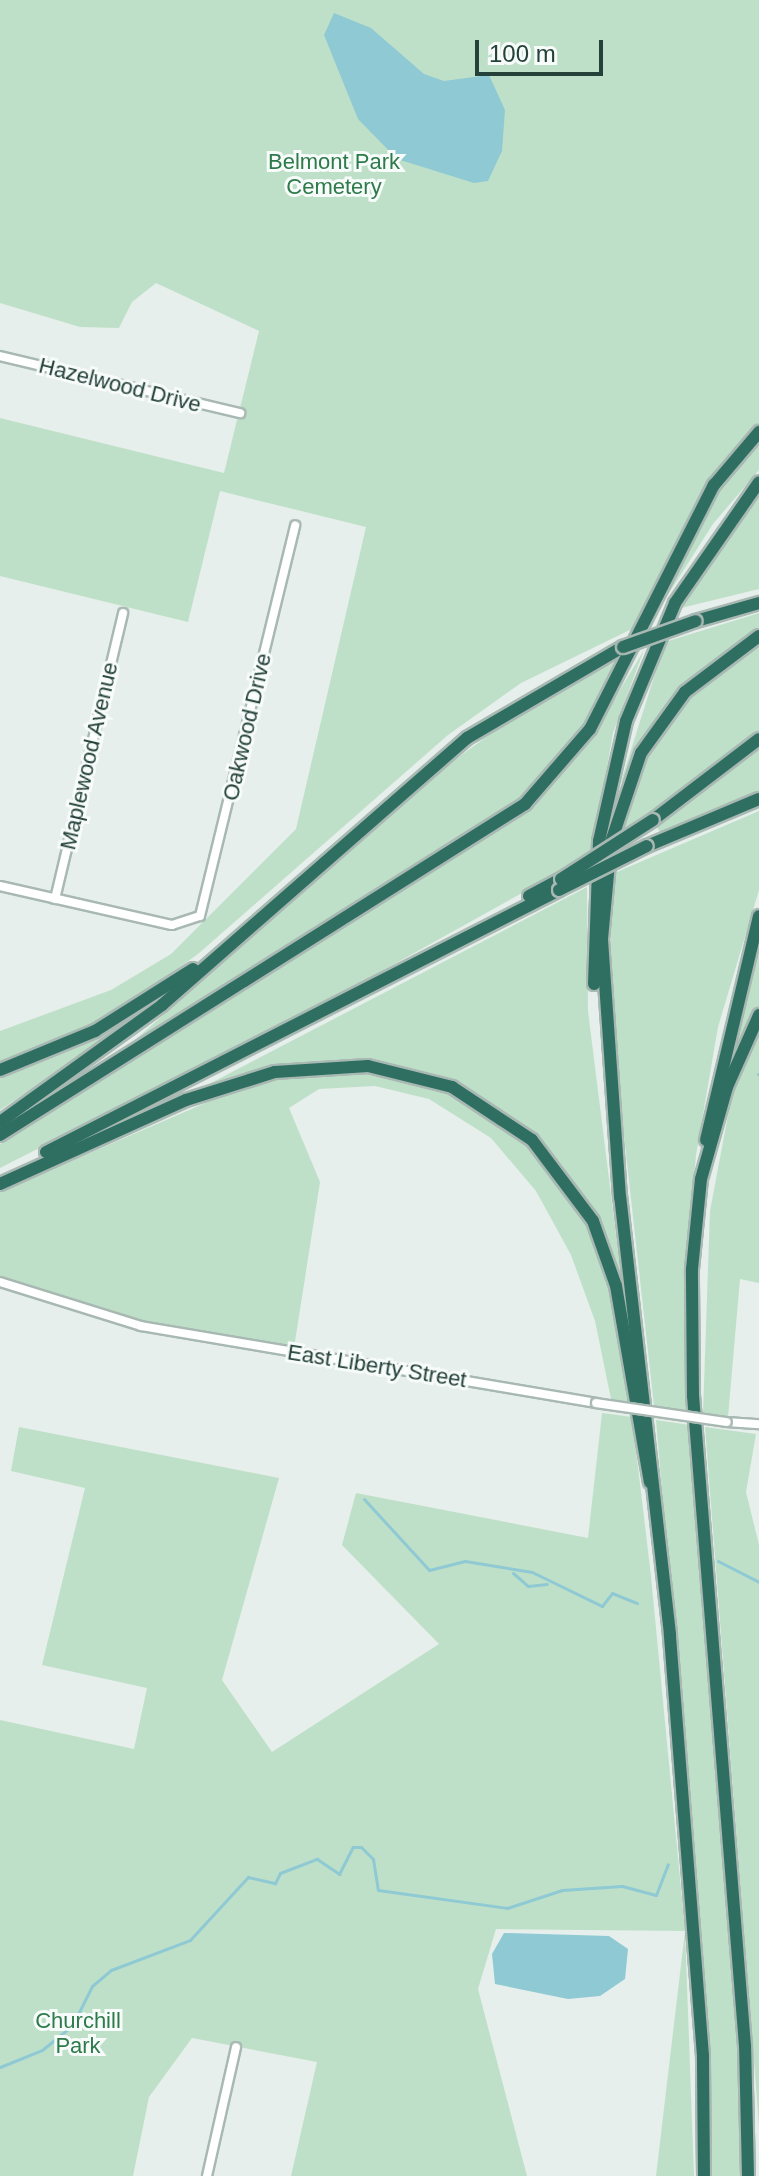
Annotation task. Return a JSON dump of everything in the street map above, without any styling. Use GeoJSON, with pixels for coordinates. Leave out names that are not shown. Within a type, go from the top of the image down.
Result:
{"type":"FeatureCollection","features":[{"type":"Feature","properties":{"kind":"highway"},"geometry":{"type":"LineString","coordinates":[[0,1135],[525,804],[590,729],[714,485],[759,432]]}},
{"type":"Feature","properties":{"kind":"highway"},"geometry":{"type":"LineString","coordinates":[[704,2176],[688,1872],[659,1517],[592,952],[605,801],[626,721],[669,616],[704,553],[759,482]]}},
{"type":"Feature","properties":{"kind":"highway"},"geometry":{"type":"LineString","coordinates":[[0,1122],[142,1021],[467,738],[623,647],[759,595]]}},
{"type":"Feature","properties":{"kind":"highway"},"geometry":{"type":"LineString","coordinates":[[698,616],[759,603]]}},
{"type":"Feature","properties":{"kind":"highway"},"geometry":{"type":"LineString","coordinates":[[620,1197],[601,970],[616,817],[667,713],[704,673],[759,636]]}},
{"type":"Feature","properties":{"kind":"highway"},"geometry":{"type":"LineString","coordinates":[[560,885],[653,820],[759,739]]}},
{"type":"Feature","properties":{"kind":"highway"},"geometry":{"type":"LineString","coordinates":[[0,1176],[437,952],[560,885],[759,799]]}},
{"type":"Feature","properties":{"kind":"highway"},"geometry":{"type":"LineString","coordinates":[[0,1070],[125,1015],[188,973],[288,882],[313,871]]}},
{"type":"Feature","properties":{"kind":"highway"},"geometry":{"type":"LineString","coordinates":[[748,2176],[745,2046],[693,1396],[692,1269],[715,1080],[759,916]]}},
{"type":"Feature","properties":{"kind":"highway"},"geometry":{"type":"LineString","coordinates":[[701,1179],[727,1087],[759,1015]]}},
{"type":"Feature","properties":{"kind":"highway"},"geometry":{"type":"LineString","coordinates":[[0,1184],[186,1100],[295,1068],[393,1069],[475,1099],[550,1158],[604,1245],[659,1517]]}},
{"type":"Feature","properties":{"kind":"street","name":"Hazelwood Drive"},"geometry":{"type":"LineString","coordinates":[[0,356],[240,413]]}},
{"type":"Feature","properties":{"kind":"street","name":"Oakwood Drive"},"geometry":{"type":"LineString","coordinates":[[55,899],[191,923],[203,910],[295,525]]}},
{"type":"Feature","properties":{"kind":"street","name":"Maplewood Avenue"},"geometry":{"type":"LineString","coordinates":[[55,899],[123,613]]}},
{"type":"Feature","properties":{"kind":"street"},"geometry":{"type":"LineString","coordinates":[[0,886],[55,899]]}},
{"type":"Feature","properties":{"kind":"street","name":"East Liberty Street"},"geometry":{"type":"LineString","coordinates":[[0,1282],[141,1326],[596,1403],[759,1424]]}},
{"type":"Feature","properties":{"kind":"street"},"geometry":{"type":"LineString","coordinates":[[207,2176],[236,2047]]}},
{"type":"Feature","properties":{"kind":"green space","name":"Belmont Park Cemetery"},"geometry":{"type":"Polygon","coordinates":[[[0,0],[759,0],[759,422],[706,485],[638,626],[521,683],[448,735],[198,954],[134,1000],[66,1040],[0,1063],[0,1031],[111,990],[171,954],[296,829],[366,527],[220,491],[188,622],[0,576],[0,418],[224,473],[259,331],[156,283],[132,302],[119,328],[80,327],[0,303],[0,0]]]}},
{"type":"Feature","properties":{"kind":"green space"},"geometry":{"type":"Polygon","coordinates":[[[759,438],[759,470],[713,524],[653,618],[714,494],[759,438]]]}},
{"type":"Feature","properties":{"kind":"green space"},"geometry":{"type":"Polygon","coordinates":[[[759,493],[759,589],[681,608],[730,529],[759,493]]]}},
{"type":"Feature","properties":{"kind":"green space"},"geometry":{"type":"Polygon","coordinates":[[[759,613],[759,630],[700,671],[660,714],[620,785],[665,642],[759,613]]]}},
{"type":"Feature","properties":{"kind":"green space"},"geometry":{"type":"Polygon","coordinates":[[[759,641],[759,731],[618,838],[645,753],[692,691],[759,641]]]}},
{"type":"Feature","properties":{"kind":"green space"},"geometry":{"type":"Polygon","coordinates":[[[644,650],[613,733],[592,854],[319,1006],[0,1168],[0,1144],[532,805],[589,741],[644,650]]]}},
{"type":"Feature","properties":{"kind":"green space"},"geometry":{"type":"Polygon","coordinates":[[[619,660],[587,725],[510,809],[124,1050],[420,785],[529,706],[619,660]]]}},
{"type":"Feature","properties":{"kind":"green space"},"geometry":{"type":"Polygon","coordinates":[[[759,746],[759,793],[661,834],[655,824],[759,746]]]}},
{"type":"Feature","properties":{"kind":"green space"},"geometry":{"type":"Polygon","coordinates":[[[759,811],[759,890],[718,1027],[696,1155],[685,1288],[688,1411],[654,1406],[609,1001],[612,874],[759,811]]]}},
{"type":"Feature","properties":{"kind":"green space"},"geometry":{"type":"Polygon","coordinates":[[[587,887],[588,1011],[622,1282],[594,1212],[559,1161],[530,1130],[455,1083],[385,1062],[311,1061],[186,1096],[587,887]]]}},
{"type":"Feature","properties":{"kind":"green space"},"geometry":{"type":"Polygon","coordinates":[[[759,947],[759,1007],[736,1052],[732,1050],[759,947]]]}},
{"type":"Feature","properties":{"kind":"green space"},"geometry":{"type":"Polygon","coordinates":[[[118,1029],[80,1057],[0,1110],[0,1076],[118,1029]]]}},
{"type":"Feature","properties":{"kind":"green space"},"geometry":{"type":"Polygon","coordinates":[[[759,1030],[759,1283],[740,1279],[728,1417],[703,1413],[710,1211],[732,1094],[759,1030]]]}},
{"type":"Feature","properties":{"kind":"green space"},"geometry":{"type":"Polygon","coordinates":[[[366,1070],[455,1094],[536,1151],[590,1226],[614,1299],[629,1402],[611,1399],[595,1321],[571,1255],[536,1191],[491,1138],[429,1099],[375,1086],[319,1089],[289,1108],[320,1182],[294,1348],[113,1315],[0,1277],[0,1192],[242,1087],[278,1075],[366,1070]]]}},
{"type":"Feature","properties":{"kind":"green space","name":"Churchill Park"},"geometry":{"type":"Polygon","coordinates":[[[602,1413],[632,1417],[651,1576],[685,1930],[694,2176],[656,2176],[685,1931],[496,1929],[478,1989],[527,2176],[291,2176],[317,2062],[192,2038],[149,2097],[133,2176],[0,2176],[0,1720],[134,1749],[147,1688],[42,1665],[85,1488],[11,1471],[19,1427],[279,1478],[222,1680],[272,1752],[439,1644],[342,1545],[356,1493],[588,1538],[602,1413]]]}},
{"type":"Feature","properties":{"kind":"green space"},"geometry":{"type":"Polygon","coordinates":[[[656,1420],[690,1425],[739,2041],[742,2176],[712,2176],[711,2073],[656,1420]]]}},
{"type":"Feature","properties":{"kind":"green space"},"geometry":{"type":"Polygon","coordinates":[[[705,1427],[756,1434],[746,1492],[759,1545],[759,2126],[705,1427]]]}},
{"type":"Feature","properties":{"kind":"water"},"geometry":{"type":"Polygon","coordinates":[[[334,13],[371,28],[424,74],[444,81],[489,75],[505,110],[502,151],[488,181],[474,183],[397,159],[358,119],[324,35],[334,13]]]}},
{"type":"Feature","properties":{"kind":"water"},"geometry":{"type":"Polygon","coordinates":[[[504,1933],[609,1936],[628,1949],[625,1979],[600,1996],[568,1999],[495,1984],[492,1954],[504,1933]]]}},
{"type":"Feature","properties":{"kind":"waterway"},"geometry":{"type":"LineString","coordinates":[[364,1499],[429,1570],[465,1561],[532,1572],[602,1606],[612,1593],[637,1603]]}},
{"type":"Feature","properties":{"kind":"waterway"},"geometry":{"type":"LineString","coordinates":[[718,1561],[759,1582]]}},
{"type":"Feature","properties":{"kind":"waterway"},"geometry":{"type":"LineString","coordinates":[[513,1573],[528,1586],[547,1584]]}},
{"type":"Feature","properties":{"kind":"waterway"},"geometry":{"type":"LineString","coordinates":[[0,2067],[42,2050],[72,2026],[92,1986],[111,1970],[190,1940],[248,1877],[275,1883],[280,1873],[317,1859],[339,1874],[353,1847],[361,1847],[373,1859],[378,1890],[507,1908],[562,1890],[622,1886],[656,1895],[668,1864]]}}]}
